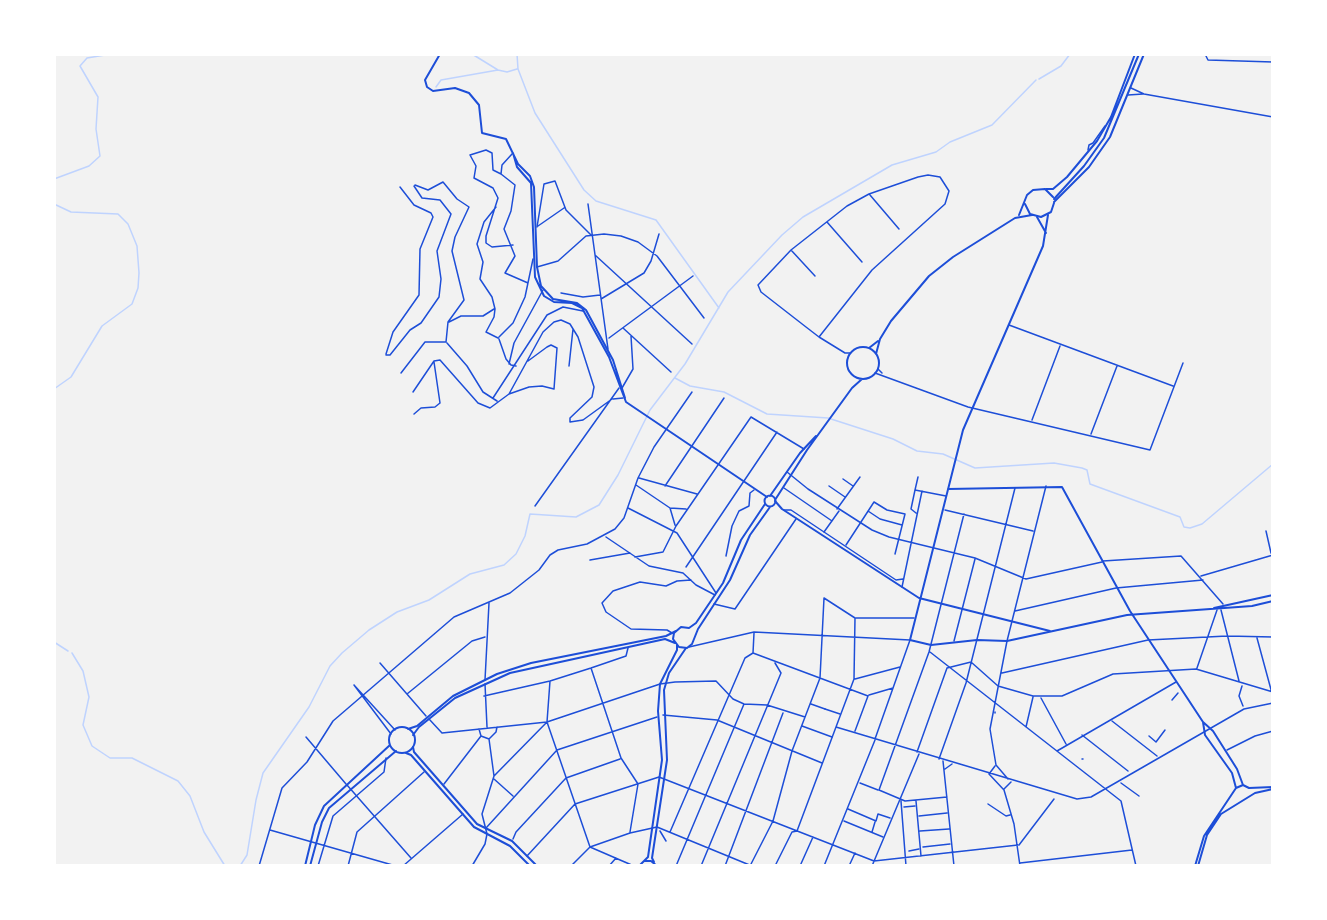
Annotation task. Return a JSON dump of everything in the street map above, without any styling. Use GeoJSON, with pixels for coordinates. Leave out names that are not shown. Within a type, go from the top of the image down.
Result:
{"type":"FeatureCollection","features":[{"type":"Feature","properties":{"kind":"street"},"geometry":{"type":"LineString","coordinates":[[440,54],[425,80],[428,87],[433,91],[455,88],[469,93],[479,105],[482,133],[502,136],[533,182],[536,266]]}},
{"type":"Feature","properties":{"kind":"street"},"geometry":{"type":"LineString","coordinates":[[1017,217],[1032,190],[1046,189],[1059,184],[1076,168],[1107,123],[1135,54]]}},
{"type":"Feature","properties":{"kind":"street"},"geometry":{"type":"LineString","coordinates":[[1076,178],[1111,126],[1139,54]]}},
{"type":"Feature","properties":{"kind":"street"},"geometry":{"type":"LineString","coordinates":[[824,866],[859,783],[910,640],[932,547],[949,489],[955,457],[968,416],[1046,233],[1048,215],[1054,200],[1076,178],[1110,137],[1144,54]]}},
{"type":"Feature","properties":{"kind":"street"},"geometry":{"type":"LineString","coordinates":[[1205,54],[1209,60],[1273,62]]}},
{"type":"Feature","properties":{"kind":"street"},"geometry":{"type":"LineString","coordinates":[[1131,88],[1144,94],[1273,117]]}},
{"type":"Feature","properties":{"kind":"street"},"geometry":{"type":"LineString","coordinates":[[1128,95],[1138,97],[1144,94]]}},
{"type":"Feature","properties":{"kind":"street"},"geometry":{"type":"LineString","coordinates":[[513,245],[492,247],[486,243],[486,236],[496,207],[497,193],[474,178],[476,166],[470,155],[486,150],[492,153],[494,156],[493,170],[515,185],[512,211],[504,229],[513,245],[514,259],[505,273],[528,283]]}},
{"type":"Feature","properties":{"kind":"street"},"geometry":{"type":"LineString","coordinates":[[501,174],[502,165],[513,153]]}},
{"type":"Feature","properties":{"kind":"street"},"geometry":{"type":"LineString","coordinates":[[819,336],[872,270],[945,204],[949,191],[942,179],[928,175],[869,194],[826,221],[791,250],[758,287],[819,336],[845,354],[848,369],[853,376],[862,379]]}},
{"type":"Feature","properties":{"kind":"street"},"geometry":{"type":"LineString","coordinates":[[592,235],[565,208],[555,181],[544,184],[536,228],[534,257],[542,291],[554,302],[572,303],[584,311],[608,353]]}},
{"type":"Feature","properties":{"kind":"street"},"geometry":{"type":"LineString","coordinates":[[400,187],[408,199],[420,209],[430,213],[432,217],[420,249],[420,292],[393,332],[386,355],[389,356],[410,330],[420,323],[439,297],[441,279],[437,251],[451,214],[440,200],[422,198],[414,186],[428,190],[443,182],[457,198],[469,207],[455,237],[452,251],[459,273],[463,302],[448,322],[446,342],[462,360],[483,392],[498,402]]}},
{"type":"Feature","properties":{"kind":"street"},"geometry":{"type":"LineString","coordinates":[[1046,189],[1054,200]]}},
{"type":"Feature","properties":{"kind":"street"},"geometry":{"type":"LineString","coordinates":[[869,194],[898,229]]}},
{"type":"Feature","properties":{"kind":"street"},"geometry":{"type":"LineString","coordinates":[[588,204],[608,339],[608,353]]}},
{"type":"Feature","properties":{"kind":"street"},"geometry":{"type":"LineString","coordinates":[[1025,204],[1032,215]]}},
{"type":"Feature","properties":{"kind":"street"},"geometry":{"type":"LineString","coordinates":[[496,207],[484,222],[477,244],[483,262],[480,279],[492,297],[495,309],[494,317],[486,331],[487,334],[498,338],[509,364]]}},
{"type":"Feature","properties":{"kind":"street"},"geometry":{"type":"LineString","coordinates":[[536,228],[565,208]]}},
{"type":"Feature","properties":{"kind":"street"},"geometry":{"type":"LineString","coordinates":[[845,354],[857,348],[869,348],[880,339],[902,305],[929,276],[953,257],[1017,217],[1048,215]]}},
{"type":"Feature","properties":{"kind":"street"},"geometry":{"type":"LineString","coordinates":[[1037,217],[1046,233]]}},
{"type":"Feature","properties":{"kind":"street"},"geometry":{"type":"LineString","coordinates":[[826,221],[862,262]]}},
{"type":"Feature","properties":{"kind":"street"},"geometry":{"type":"LineString","coordinates":[[601,299],[644,273],[659,234]]}},
{"type":"Feature","properties":{"kind":"street"},"geometry":{"type":"LineString","coordinates":[[536,266],[558,261],[580,240],[592,235],[621,236],[653,252],[704,318]]}},
{"type":"Feature","properties":{"kind":"street"},"geometry":{"type":"LineString","coordinates":[[791,250],[814,276]]}},
{"type":"Feature","properties":{"kind":"street"},"geometry":{"type":"LineString","coordinates":[[498,338],[513,322],[528,283],[528,270],[537,253]]}},
{"type":"Feature","properties":{"kind":"street"},"geometry":{"type":"LineString","coordinates":[[595,255],[692,344]]}},
{"type":"Feature","properties":{"kind":"street"},"geometry":{"type":"LineString","coordinates":[[608,339],[693,276]]}},
{"type":"Feature","properties":{"kind":"street"},"geometry":{"type":"LineString","coordinates":[[542,291],[553,299],[582,305],[608,353],[624,398],[629,403],[763,495],[775,500],[784,510],[920,598],[1053,632]]}},
{"type":"Feature","properties":{"kind":"street"},"geometry":{"type":"LineString","coordinates":[[509,364],[514,343],[542,291]]}},
{"type":"Feature","properties":{"kind":"street"},"geometry":{"type":"LineString","coordinates":[[561,293],[583,297],[601,295]]}},
{"type":"Feature","properties":{"kind":"street"},"geometry":{"type":"LineString","coordinates":[[493,398],[516,366],[542,320],[551,312],[570,307],[584,311]]}},
{"type":"Feature","properties":{"kind":"street"},"geometry":{"type":"LineString","coordinates":[[448,322],[461,316],[483,316],[495,309]]}},
{"type":"Feature","properties":{"kind":"street"},"geometry":{"type":"LineString","coordinates":[[413,392],[434,361],[440,360],[480,405],[490,408],[508,394],[540,336],[554,322],[565,321],[573,328],[594,387],[592,397],[570,418],[570,422],[573,424],[589,416],[612,399],[624,398]]}},
{"type":"Feature","properties":{"kind":"street"},"geometry":{"type":"LineString","coordinates":[[1008,325],[1174,386]]}},
{"type":"Feature","properties":{"kind":"street"},"geometry":{"type":"LineString","coordinates":[[569,366],[573,328]]}},
{"type":"Feature","properties":{"kind":"street"},"geometry":{"type":"LineString","coordinates":[[623,328],[671,372]]}},
{"type":"Feature","properties":{"kind":"street"},"geometry":{"type":"LineString","coordinates":[[535,506],[633,369],[631,335]]}},
{"type":"Feature","properties":{"kind":"street"},"geometry":{"type":"LineString","coordinates":[[880,339],[876,354],[878,369],[885,375]]}},
{"type":"Feature","properties":{"kind":"street"},"geometry":{"type":"LineString","coordinates":[[401,374],[425,342],[446,342]]}},
{"type":"Feature","properties":{"kind":"street"},"geometry":{"type":"LineString","coordinates":[[1032,421],[1060,345]]}},
{"type":"Feature","properties":{"kind":"street"},"geometry":{"type":"LineString","coordinates":[[508,394],[537,386],[554,389],[557,348],[547,346],[527,362]]}},
{"type":"Feature","properties":{"kind":"street"},"geometry":{"type":"LineString","coordinates":[[869,348],[876,354]]}},
{"type":"Feature","properties":{"kind":"street"},"geometry":{"type":"LineString","coordinates":[[847,359],[850,353]]}},
{"type":"Feature","properties":{"kind":"street"},"geometry":{"type":"LineString","coordinates":[[414,414],[421,408],[435,407],[440,403],[434,361]]}},
{"type":"Feature","properties":{"kind":"street"},"geometry":{"type":"LineString","coordinates":[[875,373],[972,408],[1150,450],[1183,363]]}},
{"type":"Feature","properties":{"kind":"street"},"geometry":{"type":"LineString","coordinates":[[509,364],[516,366]]}},
{"type":"Feature","properties":{"kind":"street"},"geometry":{"type":"LineString","coordinates":[[1091,435],[1118,365]]}},
{"type":"Feature","properties":{"kind":"street"},"geometry":{"type":"LineString","coordinates":[[657,866],[652,858],[664,778],[665,682],[730,580],[750,535],[771,507],[789,476],[852,388],[878,369]]}},
{"type":"Feature","properties":{"kind":"street"},"geometry":{"type":"LineString","coordinates":[[852,388],[853,376]]}},
{"type":"Feature","properties":{"kind":"street"},"geometry":{"type":"LineString","coordinates":[[259,866],[282,788],[307,762],[333,721],[454,617],[510,593],[528,580],[558,550],[605,536],[618,526],[638,478],[666,429],[692,392]]}},
{"type":"Feature","properties":{"kind":"street"},"geometry":{"type":"LineString","coordinates":[[665,486],[724,398]]}},
{"type":"Feature","properties":{"kind":"street"},"geometry":{"type":"LineString","coordinates":[[635,557],[663,552],[687,509],[751,417],[804,449]]}},
{"type":"Feature","properties":{"kind":"street"},"geometry":{"type":"LineString","coordinates":[[304,866],[322,809],[390,745],[391,734],[395,730],[408,729],[485,680],[527,664],[674,632],[681,627],[689,628],[696,623],[715,594],[741,540],[765,502],[804,449],[823,430]]}},
{"type":"Feature","properties":{"kind":"street"},"geometry":{"type":"LineString","coordinates":[[686,567],[777,431]]}},
{"type":"Feature","properties":{"kind":"street"},"geometry":{"type":"LineString","coordinates":[[787,472],[797,482],[838,510],[872,530],[899,540],[975,558],[1026,579],[1102,562],[1181,556],[1223,605]]}},
{"type":"Feature","properties":{"kind":"street"},"geometry":{"type":"LineString","coordinates":[[824,532],[860,477]]}},
{"type":"Feature","properties":{"kind":"street"},"geometry":{"type":"LineString","coordinates":[[917,514],[911,510],[918,477]]}},
{"type":"Feature","properties":{"kind":"street"},"geometry":{"type":"LineString","coordinates":[[638,478],[697,494]]}},
{"type":"Feature","properties":{"kind":"street"},"geometry":{"type":"LineString","coordinates":[[843,479],[853,486]]}},
{"type":"Feature","properties":{"kind":"street"},"geometry":{"type":"LineString","coordinates":[[782,489],[791,481],[797,482]]}},
{"type":"Feature","properties":{"kind":"street"},"geometry":{"type":"LineString","coordinates":[[636,484],[669,508],[676,526]]}},
{"type":"Feature","properties":{"kind":"street"},"geometry":{"type":"LineString","coordinates":[[829,486],[846,497]]}},
{"type":"Feature","properties":{"kind":"street"},"geometry":{"type":"LineString","coordinates":[[1011,781],[996,765],[990,736],[993,704],[1002,673],[1022,577],[1046,486]]}},
{"type":"Feature","properties":{"kind":"street"},"geometry":{"type":"LineString","coordinates":[[954,866],[941,760],[966,683],[1015,487]]}},
{"type":"Feature","properties":{"kind":"street"},"geometry":{"type":"LineString","coordinates":[[949,489],[1062,487],[1131,614],[1237,769],[1243,785],[1249,788],[1273,788]]}},
{"type":"Feature","properties":{"kind":"street"},"geometry":{"type":"LineString","coordinates":[[726,556],[732,526],[739,512],[749,506],[750,493],[756,489]]}},
{"type":"Feature","properties":{"kind":"street"},"geometry":{"type":"LineString","coordinates":[[782,489],[832,521]]}},
{"type":"Feature","properties":{"kind":"street"},"geometry":{"type":"LineString","coordinates":[[915,490],[946,496]]}},
{"type":"Feature","properties":{"kind":"street"},"geometry":{"type":"LineString","coordinates":[[902,587],[922,491]]}},
{"type":"Feature","properties":{"kind":"street"},"geometry":{"type":"LineString","coordinates":[[763,495],[765,502],[771,507],[780,507]]}},
{"type":"Feature","properties":{"kind":"street"},"geometry":{"type":"LineString","coordinates":[[845,546],[874,502],[887,510],[905,514],[895,554]]}},
{"type":"Feature","properties":{"kind":"street"},"geometry":{"type":"LineString","coordinates":[[627,507],[674,531],[715,594]]}},
{"type":"Feature","properties":{"kind":"street"},"geometry":{"type":"LineString","coordinates":[[669,508],[687,509]]}},
{"type":"Feature","properties":{"kind":"street"},"geometry":{"type":"LineString","coordinates":[[784,510],[791,510],[896,580],[903,579]]}},
{"type":"Feature","properties":{"kind":"street"},"geometry":{"type":"LineString","coordinates":[[943,510],[1034,532]]}},
{"type":"Feature","properties":{"kind":"street"},"geometry":{"type":"LineString","coordinates":[[868,511],[880,519],[903,525]]}},
{"type":"Feature","properties":{"kind":"street"},"geometry":{"type":"LineString","coordinates":[[879,790],[929,652],[964,514]]}},
{"type":"Feature","properties":{"kind":"street"},"geometry":{"type":"LineString","coordinates":[[713,606],[735,609],[797,518]]}},
{"type":"Feature","properties":{"kind":"street"},"geometry":{"type":"LineString","coordinates":[[1200,576],[1272,557],[1266,531]]}},
{"type":"Feature","properties":{"kind":"street"},"geometry":{"type":"LineString","coordinates":[[605,536],[656,570],[683,573],[715,594]]}},
{"type":"Feature","properties":{"kind":"street"},"geometry":{"type":"LineString","coordinates":[[590,560],[630,553]]}},
{"type":"Feature","properties":{"kind":"street"},"geometry":{"type":"LineString","coordinates":[[953,642],[975,558]]}},
{"type":"Feature","properties":{"kind":"street"},"geometry":{"type":"LineString","coordinates":[[674,632],[631,629],[606,612],[602,603],[613,591],[640,582],[662,586],[691,580]]}},
{"type":"Feature","properties":{"kind":"street"},"geometry":{"type":"LineString","coordinates":[[713,606],[715,594],[730,580]]}},
{"type":"Feature","properties":{"kind":"street"},"geometry":{"type":"LineString","coordinates":[[1015,611],[1116,588],[1203,580]]}},
{"type":"Feature","properties":{"kind":"street"},"geometry":{"type":"LineString","coordinates":[[1211,609],[1273,595]]}},
{"type":"Feature","properties":{"kind":"street"},"geometry":{"type":"LineString","coordinates":[[572,866],[590,847],[630,833],[657,827],[751,866],[773,821],[792,751],[820,678],[824,598],[855,618],[915,618]]}},
{"type":"Feature","properties":{"kind":"street"},"geometry":{"type":"LineString","coordinates":[[485,680],[528,667],[666,639],[687,647],[754,632],[910,640],[931,645],[977,640],[1007,641],[1131,614],[1219,609],[1273,601]]}},
{"type":"Feature","properties":{"kind":"street"},"geometry":{"type":"LineString","coordinates":[[488,728],[484,696],[489,603]]}},
{"type":"Feature","properties":{"kind":"street"},"geometry":{"type":"LineString","coordinates":[[1238,603],[1239,607]]}},
{"type":"Feature","properties":{"kind":"street"},"geometry":{"type":"LineString","coordinates":[[1196,669],[1219,609],[1223,605]]}},
{"type":"Feature","properties":{"kind":"street"},"geometry":{"type":"LineString","coordinates":[[1219,609],[1240,682]]}},
{"type":"Feature","properties":{"kind":"street"},"geometry":{"type":"LineString","coordinates":[[797,831],[854,679],[855,618]]}},
{"type":"Feature","properties":{"kind":"street"},"geometry":{"type":"LineString","coordinates":[[689,628],[694,636]]}},
{"type":"Feature","properties":{"kind":"street"},"geometry":{"type":"LineString","coordinates":[[1043,630],[1043,635]]}},
{"type":"Feature","properties":{"kind":"street"},"geometry":{"type":"LineString","coordinates":[[639,866],[648,857],[653,827],[662,756],[658,717],[660,684],[677,650],[674,632]]}},
{"type":"Feature","properties":{"kind":"street"},"geometry":{"type":"LineString","coordinates":[[670,832],[741,664],[753,653],[754,632]]}},
{"type":"Feature","properties":{"kind":"street"},"geometry":{"type":"LineString","coordinates":[[407,694],[472,641],[487,636]]}},
{"type":"Feature","properties":{"kind":"street"},"geometry":{"type":"LineString","coordinates":[[1002,673],[1148,640],[1227,636],[1273,637]]}},
{"type":"Feature","properties":{"kind":"street"},"geometry":{"type":"LineString","coordinates":[[1256,637],[1273,697]]}},
{"type":"Feature","properties":{"kind":"street"},"geometry":{"type":"LineString","coordinates":[[484,696],[550,681],[591,668],[626,656],[627,647]]}},
{"type":"Feature","properties":{"kind":"street"},"geometry":{"type":"LineString","coordinates":[[929,652],[1124,806],[1136,866]]}},
{"type":"Feature","properties":{"kind":"street"},"geometry":{"type":"LineString","coordinates":[[753,653],[868,696],[893,688]]}},
{"type":"Feature","properties":{"kind":"street"},"geometry":{"type":"LineString","coordinates":[[701,866],[781,673],[774,661]]}},
{"type":"Feature","properties":{"kind":"street"},"geometry":{"type":"LineString","coordinates":[[947,668],[971,662]]}},
{"type":"Feature","properties":{"kind":"street"},"geometry":{"type":"LineString","coordinates":[[971,662],[998,686],[1033,696],[1062,696],[1113,674],[1196,669],[1272,691]]}},
{"type":"Feature","properties":{"kind":"street"},"geometry":{"type":"LineString","coordinates":[[380,663],[442,733],[548,722],[665,682],[716,681],[728,695],[744,704],[767,705],[805,717]]}},
{"type":"Feature","properties":{"kind":"street"},"geometry":{"type":"LineString","coordinates":[[854,679],[901,666]]}},
{"type":"Feature","properties":{"kind":"street"},"geometry":{"type":"LineString","coordinates":[[591,668],[621,758],[638,784],[630,833]]}},
{"type":"Feature","properties":{"kind":"street"},"geometry":{"type":"LineString","coordinates":[[872,866],[918,753],[947,668]]}},
{"type":"Feature","properties":{"kind":"street"},"geometry":{"type":"LineString","coordinates":[[550,681],[548,722],[590,847],[634,866]]}},
{"type":"Feature","properties":{"kind":"street"},"geometry":{"type":"LineString","coordinates":[[1056,752],[1066,744],[1176,682]]}},
{"type":"Feature","properties":{"kind":"street"},"geometry":{"type":"LineString","coordinates":[[391,734],[354,685],[364,693],[395,730]]}},
{"type":"Feature","properties":{"kind":"street"},"geometry":{"type":"LineString","coordinates":[[1242,686],[1239,696],[1243,706]]}},
{"type":"Feature","properties":{"kind":"street"},"geometry":{"type":"LineString","coordinates":[[1172,700],[1178,693]]}},
{"type":"Feature","properties":{"kind":"street"},"geometry":{"type":"LineString","coordinates":[[855,732],[868,696]]}},
{"type":"Feature","properties":{"kind":"street"},"geometry":{"type":"LineString","coordinates":[[1026,729],[1033,696]]}},
{"type":"Feature","properties":{"kind":"street"},"geometry":{"type":"LineString","coordinates":[[1041,696],[1066,744]]}},
{"type":"Feature","properties":{"kind":"street"},"geometry":{"type":"LineString","coordinates":[[811,703],[841,714]]}},
{"type":"Feature","properties":{"kind":"street"},"geometry":{"type":"LineString","coordinates":[[836,727],[1077,800],[1112,786],[1244,710],[1273,703]]}},
{"type":"Feature","properties":{"kind":"street"},"geometry":{"type":"LineString","coordinates":[[676,866],[744,704]]}},
{"type":"Feature","properties":{"kind":"street"},"geometry":{"type":"LineString","coordinates":[[994,712],[998,708]]}},
{"type":"Feature","properties":{"kind":"street"},"geometry":{"type":"LineString","coordinates":[[725,866],[784,712]]}},
{"type":"Feature","properties":{"kind":"street"},"geometry":{"type":"LineString","coordinates":[[663,715],[717,720],[823,763]]}},
{"type":"Feature","properties":{"kind":"street"},"geometry":{"type":"LineString","coordinates":[[485,828],[487,823],[557,750],[658,717]]}},
{"type":"Feature","properties":{"kind":"street"},"geometry":{"type":"LineString","coordinates":[[413,735],[428,718]]}},
{"type":"Feature","properties":{"kind":"street"},"geometry":{"type":"LineString","coordinates":[[1112,721],[1157,756]]}},
{"type":"Feature","properties":{"kind":"street"},"geometry":{"type":"LineString","coordinates":[[472,866],[482,850],[486,834],[483,820],[486,794],[494,777],[548,722]]}},
{"type":"Feature","properties":{"kind":"street"},"geometry":{"type":"LineString","coordinates":[[1197,866],[1207,830],[1235,794],[1236,788],[1232,773],[1204,731],[1203,722]]}},
{"type":"Feature","properties":{"kind":"street"},"geometry":{"type":"LineString","coordinates":[[489,739],[496,732],[497,727]]}},
{"type":"Feature","properties":{"kind":"street"},"geometry":{"type":"LineString","coordinates":[[802,727],[832,738]]}},
{"type":"Feature","properties":{"kind":"street"},"geometry":{"type":"LineString","coordinates":[[479,728],[481,736]]}},
{"type":"Feature","properties":{"kind":"street"},"geometry":{"type":"LineString","coordinates":[[408,729],[413,735],[413,747],[478,825],[512,841],[537,866]]}},
{"type":"Feature","properties":{"kind":"street"},"geometry":{"type":"LineString","coordinates":[[1149,736],[1156,742],[1165,730]]}},
{"type":"Feature","properties":{"kind":"street"},"geometry":{"type":"LineString","coordinates":[[1225,752],[1241,742],[1273,731]]}},
{"type":"Feature","properties":{"kind":"street"},"geometry":{"type":"LineString","coordinates":[[1082,735],[1128,771]]}},
{"type":"Feature","properties":{"kind":"street"},"geometry":{"type":"LineString","coordinates":[[306,736],[412,859]]}},
{"type":"Feature","properties":{"kind":"street"},"geometry":{"type":"LineString","coordinates":[[481,736],[489,739]]}},
{"type":"Feature","properties":{"kind":"street"},"geometry":{"type":"LineString","coordinates":[[443,785],[481,736]]}},
{"type":"Feature","properties":{"kind":"street"},"geometry":{"type":"LineString","coordinates":[[489,739],[494,777],[513,796]]}},
{"type":"Feature","properties":{"kind":"street"},"geometry":{"type":"LineString","coordinates":[[390,745],[396,751],[406,753],[474,827],[505,842],[530,866]]}},
{"type":"Feature","properties":{"kind":"street"},"geometry":{"type":"LineString","coordinates":[[406,753],[413,747]]}},
{"type":"Feature","properties":{"kind":"street"},"geometry":{"type":"LineString","coordinates":[[310,866],[326,812],[396,751]]}},
{"type":"Feature","properties":{"kind":"street"},"geometry":{"type":"LineString","coordinates":[[318,866],[333,816],[384,772],[386,758]]}},
{"type":"Feature","properties":{"kind":"street"},"geometry":{"type":"LineString","coordinates":[[512,841],[516,832],[566,778],[621,758]]}},
{"type":"Feature","properties":{"kind":"street"},"geometry":{"type":"LineString","coordinates":[[944,770],[953,764]]}},
{"type":"Feature","properties":{"kind":"street"},"geometry":{"type":"LineString","coordinates":[[989,774],[996,765]]}},
{"type":"Feature","properties":{"kind":"street"},"geometry":{"type":"LineString","coordinates":[[348,866],[357,832],[425,772]]}},
{"type":"Feature","properties":{"kind":"street"},"geometry":{"type":"LineString","coordinates":[[989,774],[1004,790],[1018,845],[1019,865],[1133,850]]}},
{"type":"Feature","properties":{"kind":"street"},"geometry":{"type":"LineString","coordinates":[[525,859],[575,804],[659,777],[874,861],[1018,845],[1054,800]]}},
{"type":"Feature","properties":{"kind":"street"},"geometry":{"type":"LineString","coordinates":[[1004,790],[1011,781]]}},
{"type":"Feature","properties":{"kind":"street"},"geometry":{"type":"LineString","coordinates":[[859,783],[905,801],[947,797]]}},
{"type":"Feature","properties":{"kind":"street"},"geometry":{"type":"LineString","coordinates":[[1121,783],[1139,796]]}},
{"type":"Feature","properties":{"kind":"street"},"geometry":{"type":"LineString","coordinates":[[999,785],[1006,787]]}},
{"type":"Feature","properties":{"kind":"street"},"geometry":{"type":"LineString","coordinates":[[1236,788],[1243,785]]}},
{"type":"Feature","properties":{"kind":"street"},"geometry":{"type":"LineString","coordinates":[[1249,788],[1250,796]]}},
{"type":"Feature","properties":{"kind":"street"},"geometry":{"type":"LineString","coordinates":[[1197,866],[1202,845],[1212,825],[1227,808],[1250,796],[1273,788]]}},
{"type":"Feature","properties":{"kind":"street"},"geometry":{"type":"LineString","coordinates":[[1235,794],[1242,801]]}},
{"type":"Feature","properties":{"kind":"street"},"geometry":{"type":"LineString","coordinates":[[900,798],[906,866]]}},
{"type":"Feature","properties":{"kind":"street"},"geometry":{"type":"LineString","coordinates":[[916,800],[921,857]]}},
{"type":"Feature","properties":{"kind":"street"},"geometry":{"type":"LineString","coordinates":[[988,804],[1006,816],[1011,815]]}},
{"type":"Feature","properties":{"kind":"street"},"geometry":{"type":"LineString","coordinates":[[904,807],[915,806]]}},
{"type":"Feature","properties":{"kind":"street"},"geometry":{"type":"LineString","coordinates":[[848,809],[876,821]]}},
{"type":"Feature","properties":{"kind":"street"},"geometry":{"type":"LineString","coordinates":[[894,813],[902,814]]}},
{"type":"Feature","properties":{"kind":"street"},"geometry":{"type":"LineString","coordinates":[[918,816],[948,813]]}},
{"type":"Feature","properties":{"kind":"street"},"geometry":{"type":"LineString","coordinates":[[403,866],[463,814]]}},
{"type":"Feature","properties":{"kind":"street"},"geometry":{"type":"LineString","coordinates":[[872,832],[878,814],[890,818]]}},
{"type":"Feature","properties":{"kind":"street"},"geometry":{"type":"LineString","coordinates":[[478,825],[483,820]]}},
{"type":"Feature","properties":{"kind":"street"},"geometry":{"type":"LineString","coordinates":[[843,820],[883,837]]}},
{"type":"Feature","properties":{"kind":"street"},"geometry":{"type":"LineString","coordinates":[[920,831],[950,828]]}},
{"type":"Feature","properties":{"kind":"street"},"geometry":{"type":"LineString","coordinates":[[269,830],[396,866]]}},
{"type":"Feature","properties":{"kind":"street"},"geometry":{"type":"LineString","coordinates":[[660,831],[666,841]]}},
{"type":"Feature","properties":{"kind":"street"},"geometry":{"type":"LineString","coordinates":[[775,866],[792,832],[797,831]]}},
{"type":"Feature","properties":{"kind":"street"},"geometry":{"type":"LineString","coordinates":[[800,866],[813,837]]}},
{"type":"Feature","properties":{"kind":"street"},"geometry":{"type":"LineString","coordinates":[[923,847],[950,844]]}},
{"type":"Feature","properties":{"kind":"street"},"geometry":{"type":"LineString","coordinates":[[909,851],[920,849]]}},
{"type":"Feature","properties":{"kind":"street"},"geometry":{"type":"LineString","coordinates":[[849,866],[855,854]]}},
{"type":"Feature","properties":{"kind":"street"},"geometry":{"type":"LineString","coordinates":[[609,866],[616,858]]}},
{"type":"Feature","properties":{"kind":"street"},"geometry":{"type":"LineString","coordinates":[[645,861],[654,862]]}},
{"type":"Feature","properties":{"kind":"waterway"},"geometry":{"type":"LineString","coordinates":[[54,179],[89,166],[100,156],[96,129],[98,97],[80,66],[87,58],[111,54]]}},
{"type":"Feature","properties":{"kind":"waterway"},"geometry":{"type":"LineString","coordinates":[[472,54],[498,70],[507,72],[517,69]]}},
{"type":"Feature","properties":{"kind":"waterway"},"geometry":{"type":"LineString","coordinates":[[517,54],[518,69],[535,113],[584,190],[596,201],[656,220],[719,308]]}},
{"type":"Feature","properties":{"kind":"waterway"},"geometry":{"type":"LineString","coordinates":[[1039,79],[1061,66],[1070,54]]}},
{"type":"Feature","properties":{"kind":"waterway"},"geometry":{"type":"LineString","coordinates":[[436,87],[441,80],[498,70]]}},
{"type":"Feature","properties":{"kind":"waterway"},"geometry":{"type":"LineString","coordinates":[[240,866],[247,855],[263,773],[309,707],[330,666],[342,653],[369,630],[397,612],[429,600],[470,574],[504,565],[516,554],[525,536],[530,514],[576,517],[599,505],[618,475],[650,410],[685,364],[728,292],[782,235],[803,217],[892,165],[936,152],[950,142],[992,125],[1036,80]]}},
{"type":"Feature","properties":{"kind":"waterway"},"geometry":{"type":"LineString","coordinates":[[54,204],[71,212],[118,214],[128,224],[137,246],[139,273],[138,288],[132,304],[102,326],[71,377],[54,389]]}},
{"type":"Feature","properties":{"kind":"waterway"},"geometry":{"type":"LineString","coordinates":[[675,378],[690,386],[724,392],[767,414],[828,418],[893,439],[917,451],[943,454],[975,468],[1054,463],[1082,468],[1087,470],[1090,484],[1180,517],[1184,527],[1190,528],[1202,524],[1273,464]]}},
{"type":"Feature","properties":{"kind":"waterway"},"geometry":{"type":"LineString","coordinates":[[54,642],[68,651]]}},
{"type":"Feature","properties":{"kind":"waterway"},"geometry":{"type":"LineString","coordinates":[[72,653],[83,671],[89,697],[83,725],[92,746],[110,758],[132,758],[178,781],[190,796],[204,832],[225,866]]}}]}
